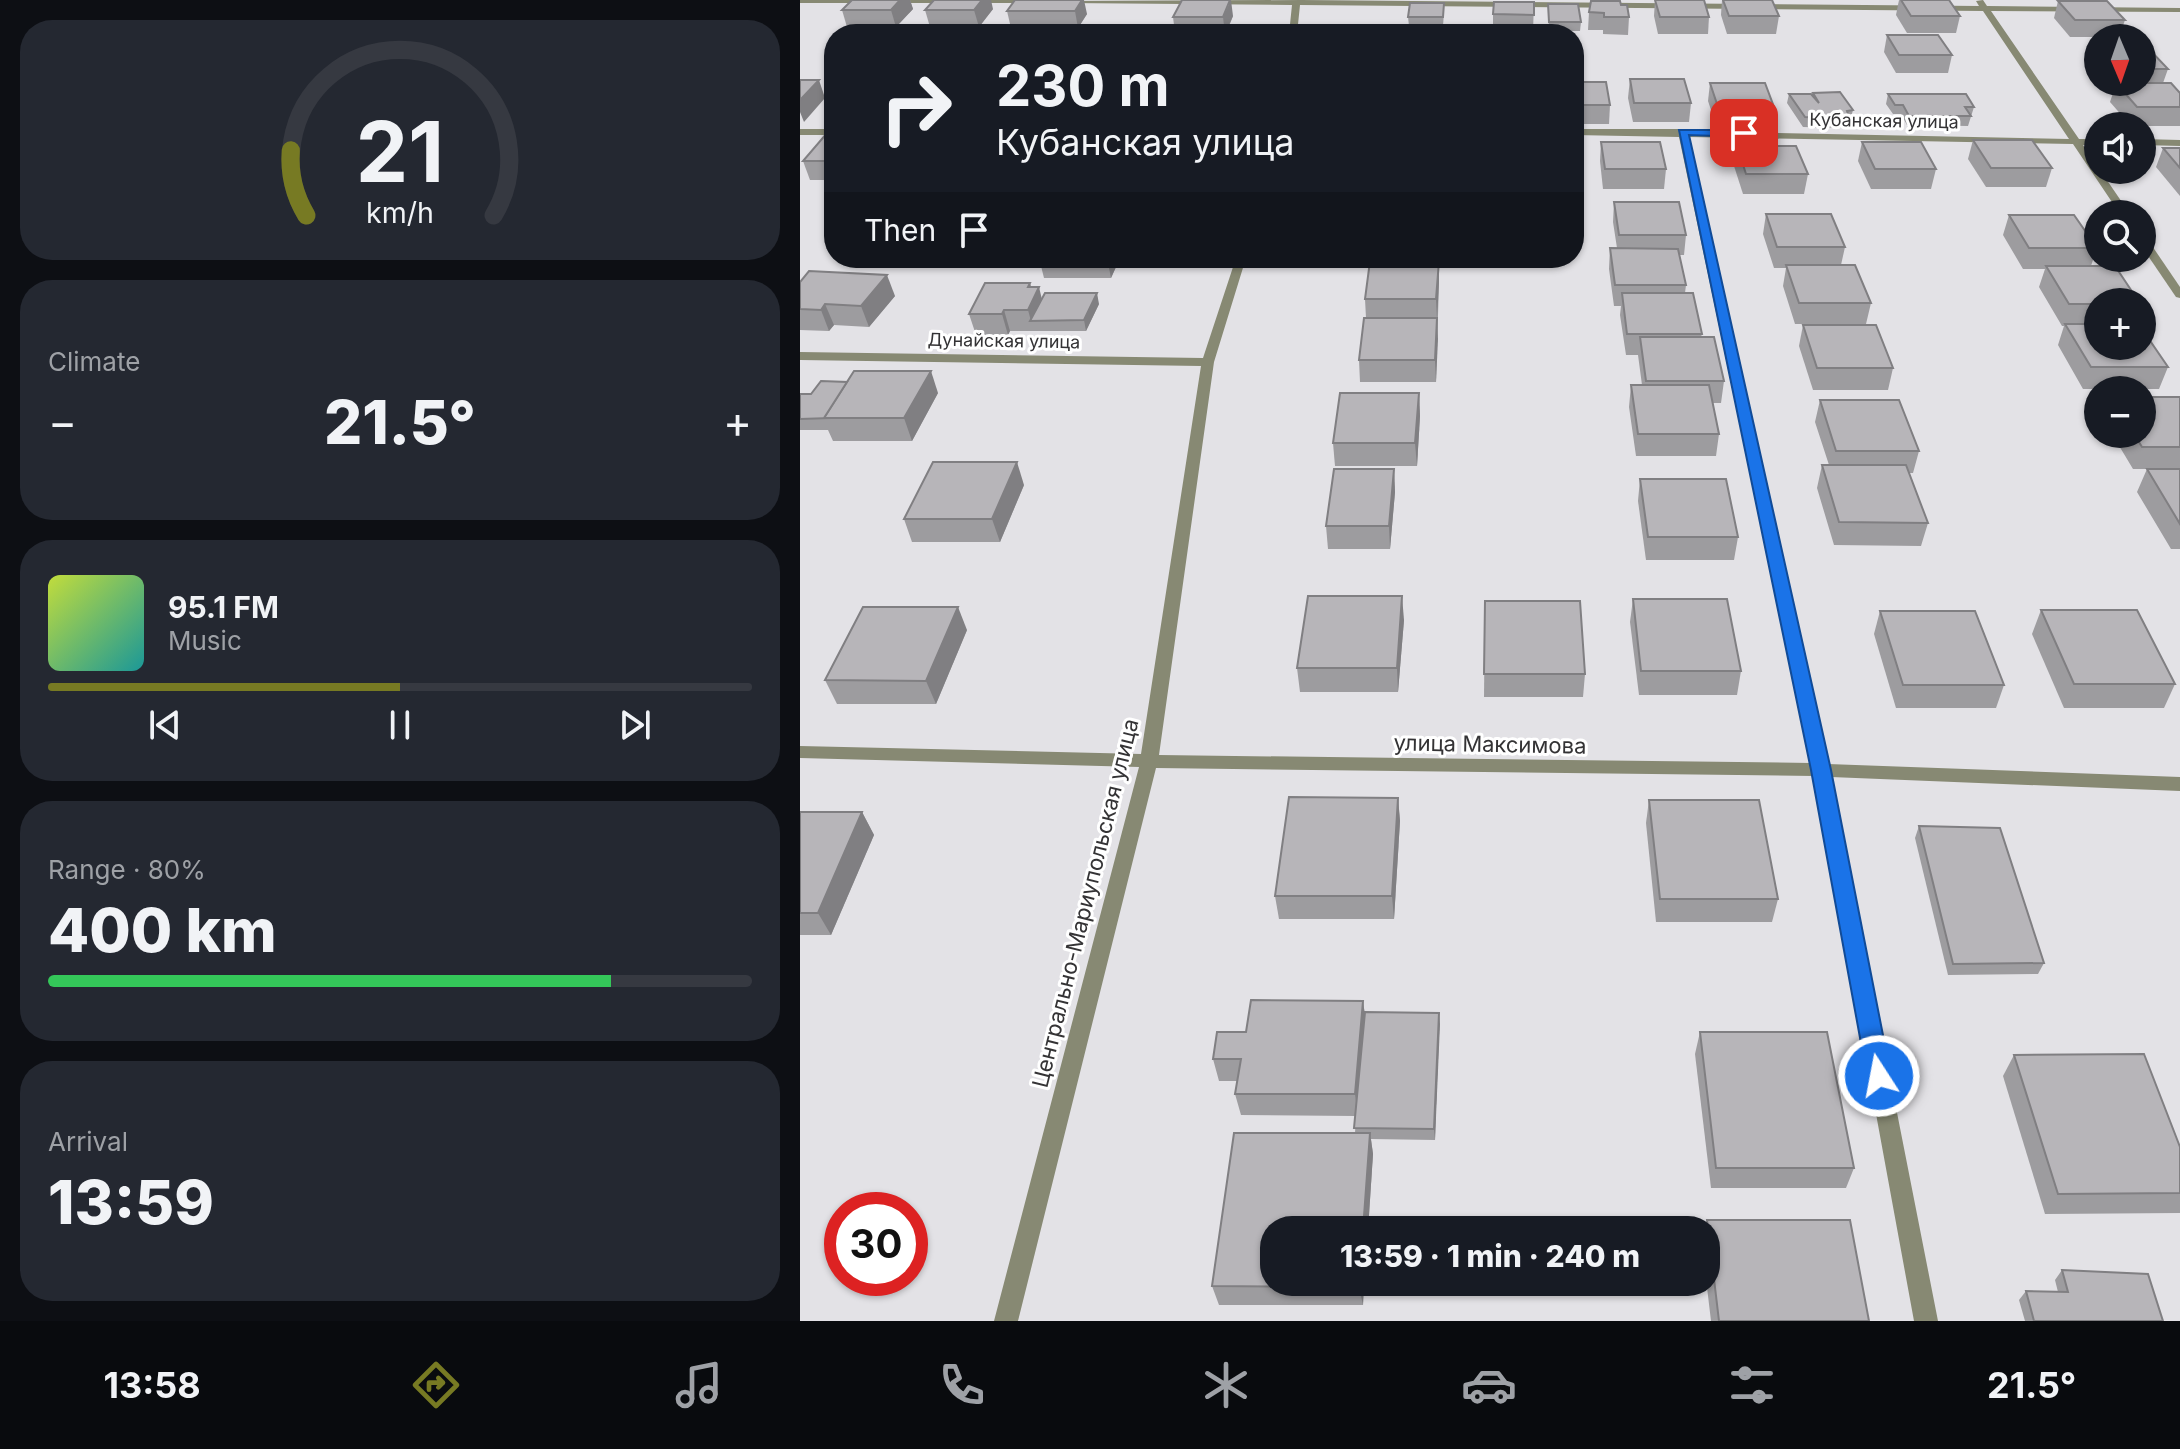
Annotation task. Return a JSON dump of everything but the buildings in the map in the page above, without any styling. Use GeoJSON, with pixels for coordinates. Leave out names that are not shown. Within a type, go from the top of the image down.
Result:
{"type":"FeatureCollection","features":[{"type":"Feature","properties":{"kind":"street"},"geometry":{"type":"LineString","coordinates":[[800,1],[1982,4],[2180,10]]}},
{"type":"Feature","properties":{"kind":"street"},"geometry":{"type":"LineString","coordinates":[[1294,24],[1297,1]]}},
{"type":"Feature","properties":{"kind":"street"},"geometry":{"type":"LineString","coordinates":[[1982,4],[2115,200]]}},
{"type":"Feature","properties":{"kind":"street"},"geometry":{"type":"LineString","coordinates":[[800,132],[824,132]]}},
{"type":"Feature","properties":{"kind":"street","name":"Кубанская улица"},"geometry":{"type":"LineString","coordinates":[[1584,132],[2084,141]]}},
{"type":"Feature","properties":{"kind":"street"},"geometry":{"type":"LineString","coordinates":[[1683,132],[1821,770],[1926,1321]]}},
{"type":"Feature","properties":{"kind":"street"},"geometry":{"type":"LineString","coordinates":[[2156,142],[2180,143]]}},
{"type":"Feature","properties":{"kind":"street"},"geometry":{"type":"LineString","coordinates":[[2156,260],[2180,295]]}},
{"type":"Feature","properties":{"kind":"street","name":"Центрально-Мариупольская улица"},"geometry":{"type":"LineString","coordinates":[[1006,1321],[1149,761],[1208,362],[1238,268]]}},
{"type":"Feature","properties":{"kind":"street","name":"Дунайская улица"},"geometry":{"type":"LineString","coordinates":[[800,356],[1208,362]]}},
{"type":"Feature","properties":{"kind":"street","name":"улица Максимова"},"geometry":{"type":"LineString","coordinates":[[800,752],[1149,761],[1821,770],[2180,784]]}},
{"type":"Feature","properties":{"kind":"route"},"geometry":{"type":"LineString","coordinates":[[1744,133],[1683,132],[1821,770],[1879,1076]]}}]}
